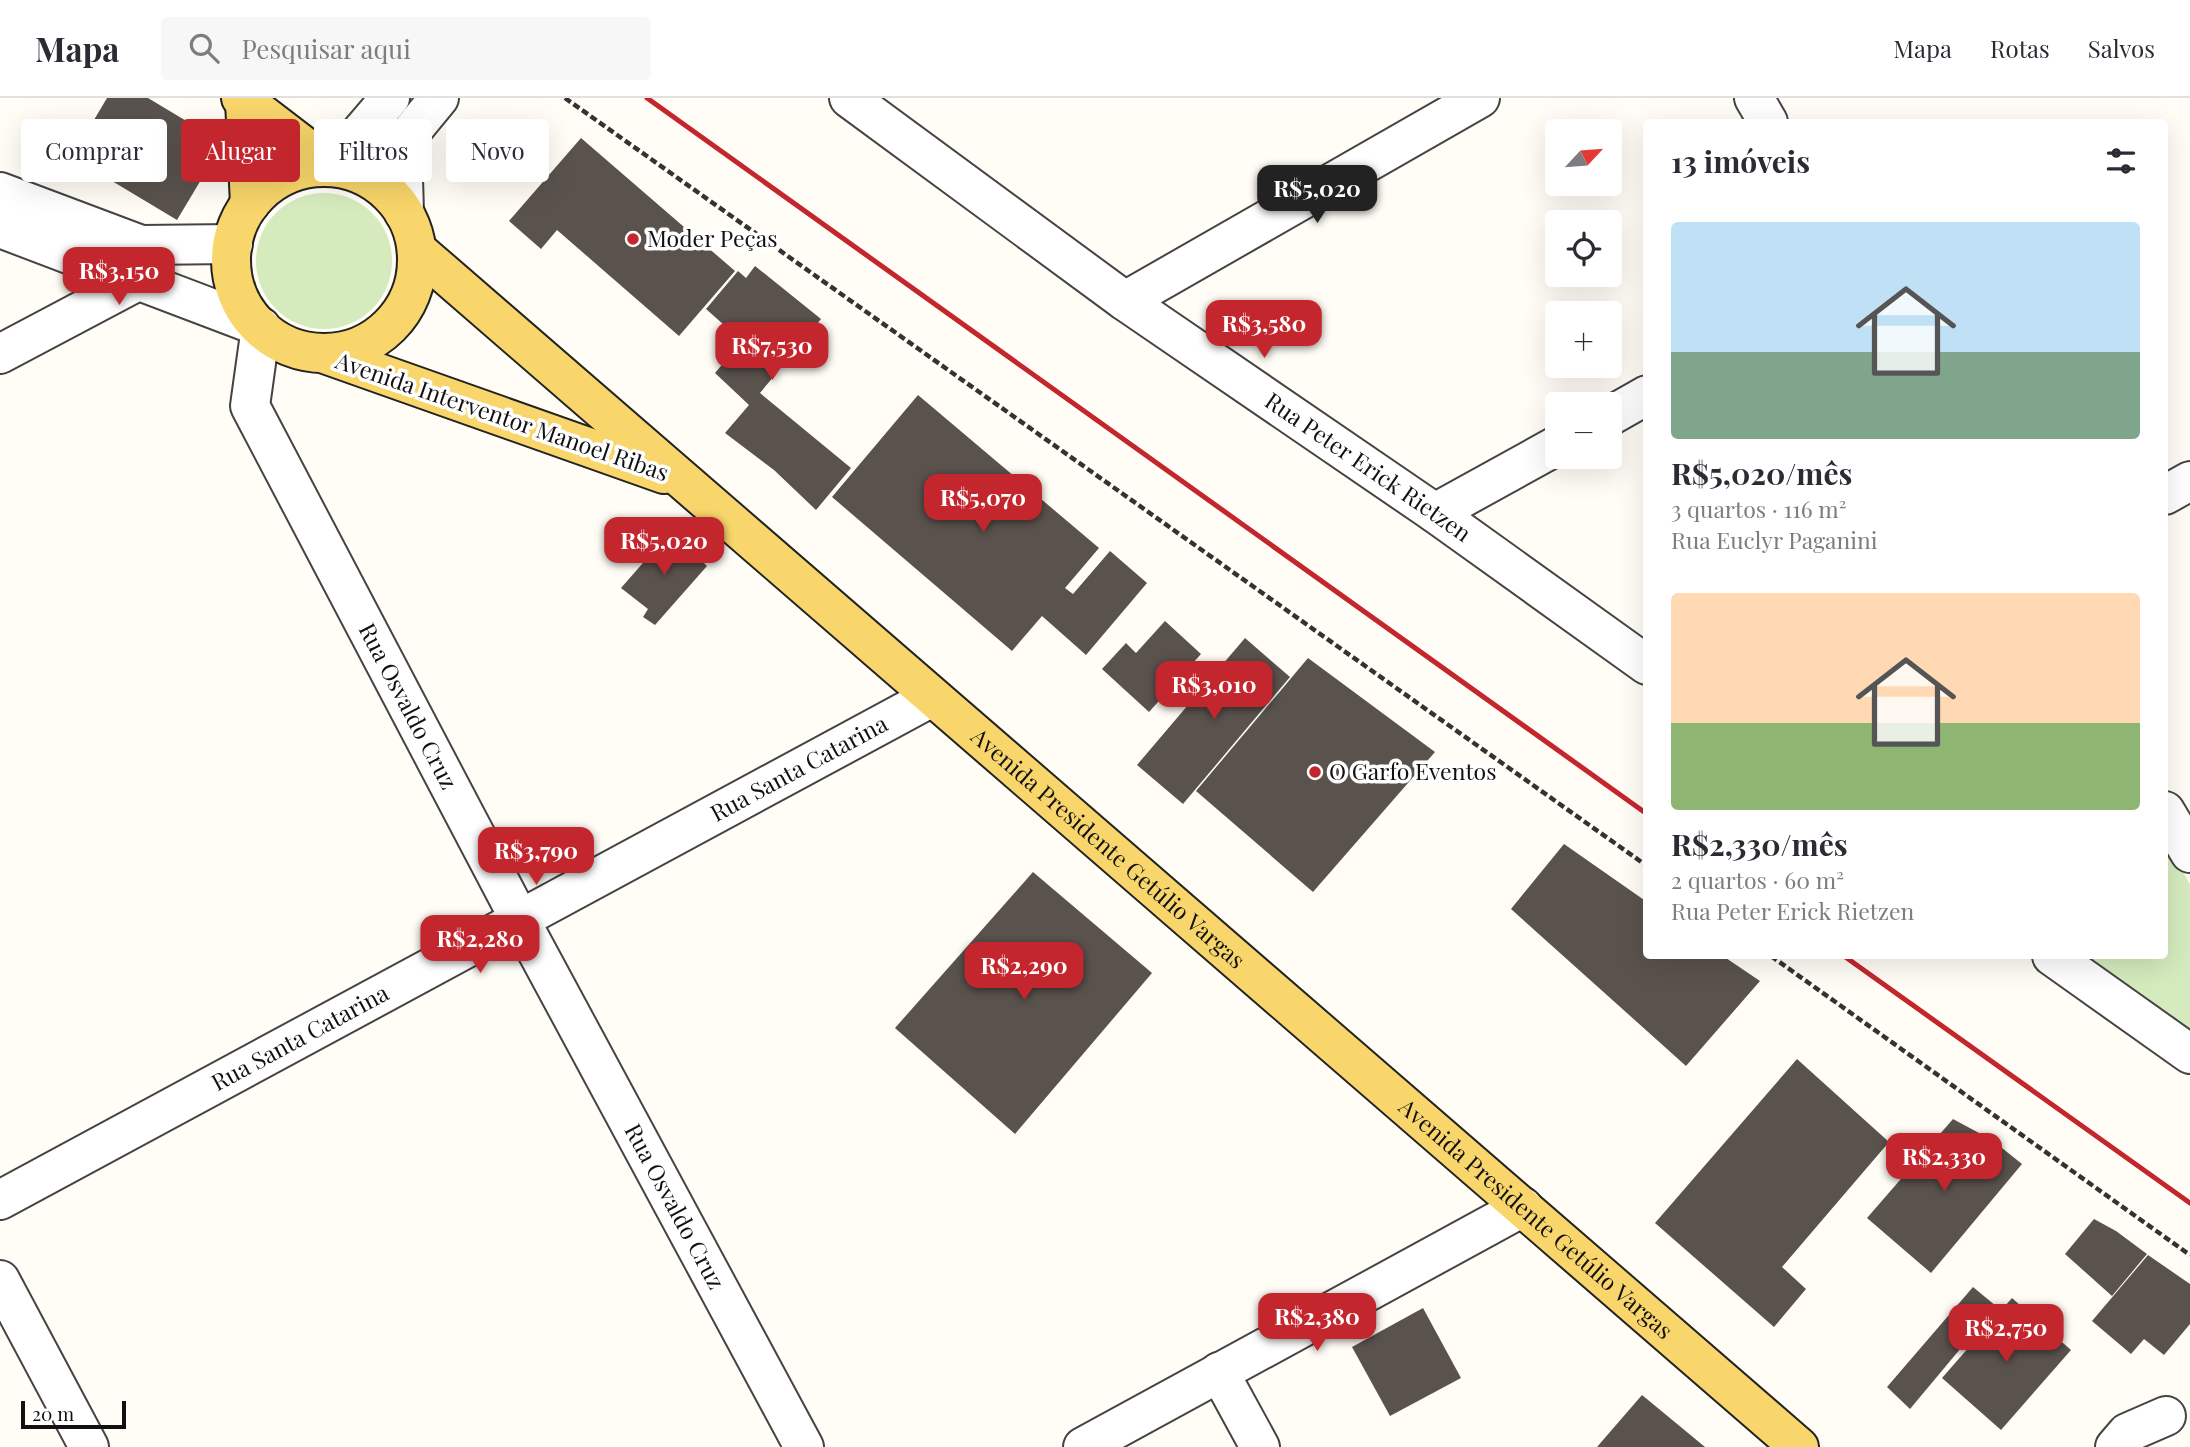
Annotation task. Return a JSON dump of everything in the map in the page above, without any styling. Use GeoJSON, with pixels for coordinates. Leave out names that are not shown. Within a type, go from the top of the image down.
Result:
{"type":"FeatureCollection","features":[{"type":"Feature","properties":{"kind":"main road"},"geometry":{"type":"LineString","coordinates":[[243,99],[314,154]]}},
{"type":"Feature","properties":{"kind":"main road"},"geometry":{"type":"LineString","coordinates":[[243,99],[250,204]]}},
{"type":"Feature","properties":{"kind":"main road"},"geometry":{"type":"LineString","coordinates":[[314,170],[290,174],[272,183],[250,204],[233,244],[231,262],[237,289],[249,313],[261,327],[289,346],[323,353],[361,346],[393,323],[413,289],[417,250],[404,213],[380,186],[372,182]]}},
{"type":"Feature","properties":{"kind":"main road","name":"Avenida Presidente Getúlio Vargas"},"geometry":{"type":"LineString","coordinates":[[417,250],[1799,1447]]}},
{"type":"Feature","properties":{"kind":"main road","name":"Avenida Interventor Manoel Ribas"},"geometry":{"type":"LineString","coordinates":[[323,353],[682,480]]}},
{"type":"Feature","properties":{"kind":"street"},"geometry":{"type":"LineString","coordinates":[[372,119],[390,98]]}},
{"type":"Feature","properties":{"kind":"street"},"geometry":{"type":"LineString","coordinates":[[404,213],[402,143],[439,98]]}},
{"type":"Feature","properties":{"kind":"street","name":"Rua Peter Erick Rietzen"},"geometry":{"type":"LineString","coordinates":[[849,98],[1125,301],[1435,513],[1643,662]]}},
{"type":"Feature","properties":{"kind":"street"},"geometry":{"type":"LineString","coordinates":[[1125,301],[1480,98]]}},
{"type":"Feature","properties":{"kind":"street"},"geometry":{"type":"LineString","coordinates":[[1754,98],[1766,119]]}},
{"type":"Feature","properties":{"kind":"street"},"geometry":{"type":"LineString","coordinates":[[0,192],[141,245],[233,244]]}},
{"type":"Feature","properties":{"kind":"street"},"geometry":{"type":"LineString","coordinates":[[0,228],[136,282],[261,327]]}},
{"type":"Feature","properties":{"kind":"street"},"geometry":{"type":"LineString","coordinates":[[0,354],[136,282]]}},
{"type":"Feature","properties":{"kind":"street","name":"Rua Osvaldo Cruz"},"geometry":{"type":"LineString","coordinates":[[261,327],[250,406],[520,920],[804,1447]]}},
{"type":"Feature","properties":{"kind":"street"},"geometry":{"type":"LineString","coordinates":[[1622,409],[1643,397]]}},
{"type":"Feature","properties":{"kind":"street"},"geometry":{"type":"LineString","coordinates":[[1435,513],[1545,452]]}},
{"type":"Feature","properties":{"kind":"street"},"geometry":{"type":"LineString","coordinates":[[2168,493],[2190,481]]}},
{"type":"Feature","properties":{"kind":"street","name":"Rua Santa Catarina"},"geometry":{"type":"LineString","coordinates":[[0,1200],[932,697]]}},
{"type":"Feature","properties":{"kind":"street"},"geometry":{"type":"LineString","coordinates":[[2168,816],[2190,853]]}},
{"type":"Feature","properties":{"kind":"street"},"geometry":{"type":"LineString","coordinates":[[2056,959],[2190,1054]]}},
{"type":"Feature","properties":{"kind":"street"},"geometry":{"type":"LineString","coordinates":[[1083,1447],[1523,1207]]}},
{"type":"Feature","properties":{"kind":"street"},"geometry":{"type":"LineString","coordinates":[[0,1280],[89,1447]]}},
{"type":"Feature","properties":{"kind":"street"},"geometry":{"type":"LineString","coordinates":[[1219,1372],[1260,1447]]}},
{"type":"Feature","properties":{"kind":"street"},"geometry":{"type":"LineString","coordinates":[[2115,1447],[2127,1433],[2166,1416]]}},
{"type":"Feature","properties":{"kind":"path"},"geometry":{"type":"LineString","coordinates":[[565,98],[1643,863]]}},
{"type":"Feature","properties":{"kind":"path"},"geometry":{"type":"LineString","coordinates":[[1776,959],[2190,1255]]}},
{"type":"Feature","properties":{"kind":"green space"},"geometry":{"type":"Polygon","coordinates":[[[324,193],[350,198],[372,213],[387,235],[392,261],[387,287],[372,309],[350,324],[324,329],[298,324],[276,309],[261,287],[256,261],[261,235],[276,213],[298,198],[324,193]]]}},
{"type":"Feature","properties":{"kind":"green space"},"geometry":{"type":"Polygon","coordinates":[[[2168,846],[2190,884],[2190,1035],[2086,959],[2168,959],[2168,846]]]}},
{"type":"Feature","properties":{"kind":"building"},"geometry":{"type":"Polygon","coordinates":[[[107,98],[148,98],[183,119],[181,182],[200,182],[177,220],[114,182],[167,182],[167,119],[95,119],[107,98]]]}},
{"type":"Feature","properties":{"kind":"building","name":"Moder Peças"},"geometry":{"type":"Polygon","coordinates":[[[581,138],[735,271],[679,336],[557,230],[541,249],[509,221],[543,182],[549,182],[549,175],[581,138]]]}},
{"type":"Feature","properties":{"kind":"building"},"geometry":{"type":"Polygon","coordinates":[[[755,266],[821,319],[760,393],[851,468],[816,510],[774,470],[725,433],[749,405],[715,373],[742,341],[706,309],[738,271],[746,278],[755,266]]]}},
{"type":"Feature","properties":{"kind":"building"},"geometry":{"type":"Polygon","coordinates":[[[918,395],[1099,548],[1065,588],[1073,594],[1110,551],[1147,583],[1086,655],[1042,616],[1012,651],[832,497],[918,395]]]}},
{"type":"Feature","properties":{"kind":"building"},"geometry":{"type":"Polygon","coordinates":[[[671,531],[707,566],[655,625],[643,617],[648,609],[621,588],[671,531]]]}},
{"type":"Feature","properties":{"kind":"building"},"geometry":{"type":"Polygon","coordinates":[[[1165,621],[1201,654],[1149,712],[1102,669],[1126,643],[1136,653],[1165,621]]]}},
{"type":"Feature","properties":{"kind":"building"},"geometry":{"type":"Polygon","coordinates":[[[1245,638],[1290,677],[1183,804],[1137,765],[1245,638]]]}},
{"type":"Feature","properties":{"kind":"building","name":"O Garfo Eventos"},"geometry":{"type":"Polygon","coordinates":[[[1308,658],[1435,752],[1313,892],[1196,791],[1308,658]]]}},
{"type":"Feature","properties":{"kind":"building"},"geometry":{"type":"Polygon","coordinates":[[[1564,844],[1643,899],[1643,959],[1727,959],[1760,981],[1686,1066],[1511,909],[1564,844]]]}},
{"type":"Feature","properties":{"kind":"building"},"geometry":{"type":"Polygon","coordinates":[[[1033,872],[1152,973],[1015,1134],[895,1028],[1033,872]]]}},
{"type":"Feature","properties":{"kind":"building"},"geometry":{"type":"Polygon","coordinates":[[[1797,1059],[1889,1142],[1782,1267],[1806,1289],[1774,1327],[1655,1223],[1797,1059]]]}},
{"type":"Feature","properties":{"kind":"building"},"geometry":{"type":"Polygon","coordinates":[[[1953,1119],[1992,1140],[2022,1164],[1931,1273],[1867,1218],[1953,1119]]]}},
{"type":"Feature","properties":{"kind":"building"},"geometry":{"type":"Polygon","coordinates":[[[2094,1219],[2116,1231],[2147,1254],[2112,1296],[2065,1254],[2094,1219]]]}},
{"type":"Feature","properties":{"kind":"building"},"geometry":{"type":"Polygon","coordinates":[[[2148,1255],[2190,1284],[2190,1324],[2164,1355],[2144,1339],[2131,1354],[2092,1321],[2148,1255]]]}},
{"type":"Feature","properties":{"kind":"building"},"geometry":{"type":"Polygon","coordinates":[[[1973,1287],[1996,1306],[1910,1409],[1887,1387],[1973,1287]]]}},
{"type":"Feature","properties":{"kind":"building"},"geometry":{"type":"Polygon","coordinates":[[[2012,1298],[2071,1350],[2001,1430],[1942,1378],[2012,1298]]]}},
{"type":"Feature","properties":{"kind":"building"},"geometry":{"type":"Polygon","coordinates":[[[1423,1308],[1461,1378],[1390,1416],[1352,1347],[1423,1308]]]}},
{"type":"Feature","properties":{"kind":"building"},"geometry":{"type":"Polygon","coordinates":[[[1642,1395],[1705,1447],[1597,1447],[1642,1395]]]}},
{"type":"Feature","properties":{"kind":"railway"},"geometry":{"type":"LineString","coordinates":[[647,98],[1643,811]]}},
{"type":"Feature","properties":{"kind":"railway"},"geometry":{"type":"LineString","coordinates":[[1848,959],[2190,1203]]}},
{"type":"Feature","properties":{"kind":"place","name":"Moder Peças"},"geometry":{"type":"Point","coordinates":[633,239]}},
{"type":"Feature","properties":{"kind":"place","name":"O Garfo Eventos"},"geometry":{"type":"Point","coordinates":[1315,772]}}]}
